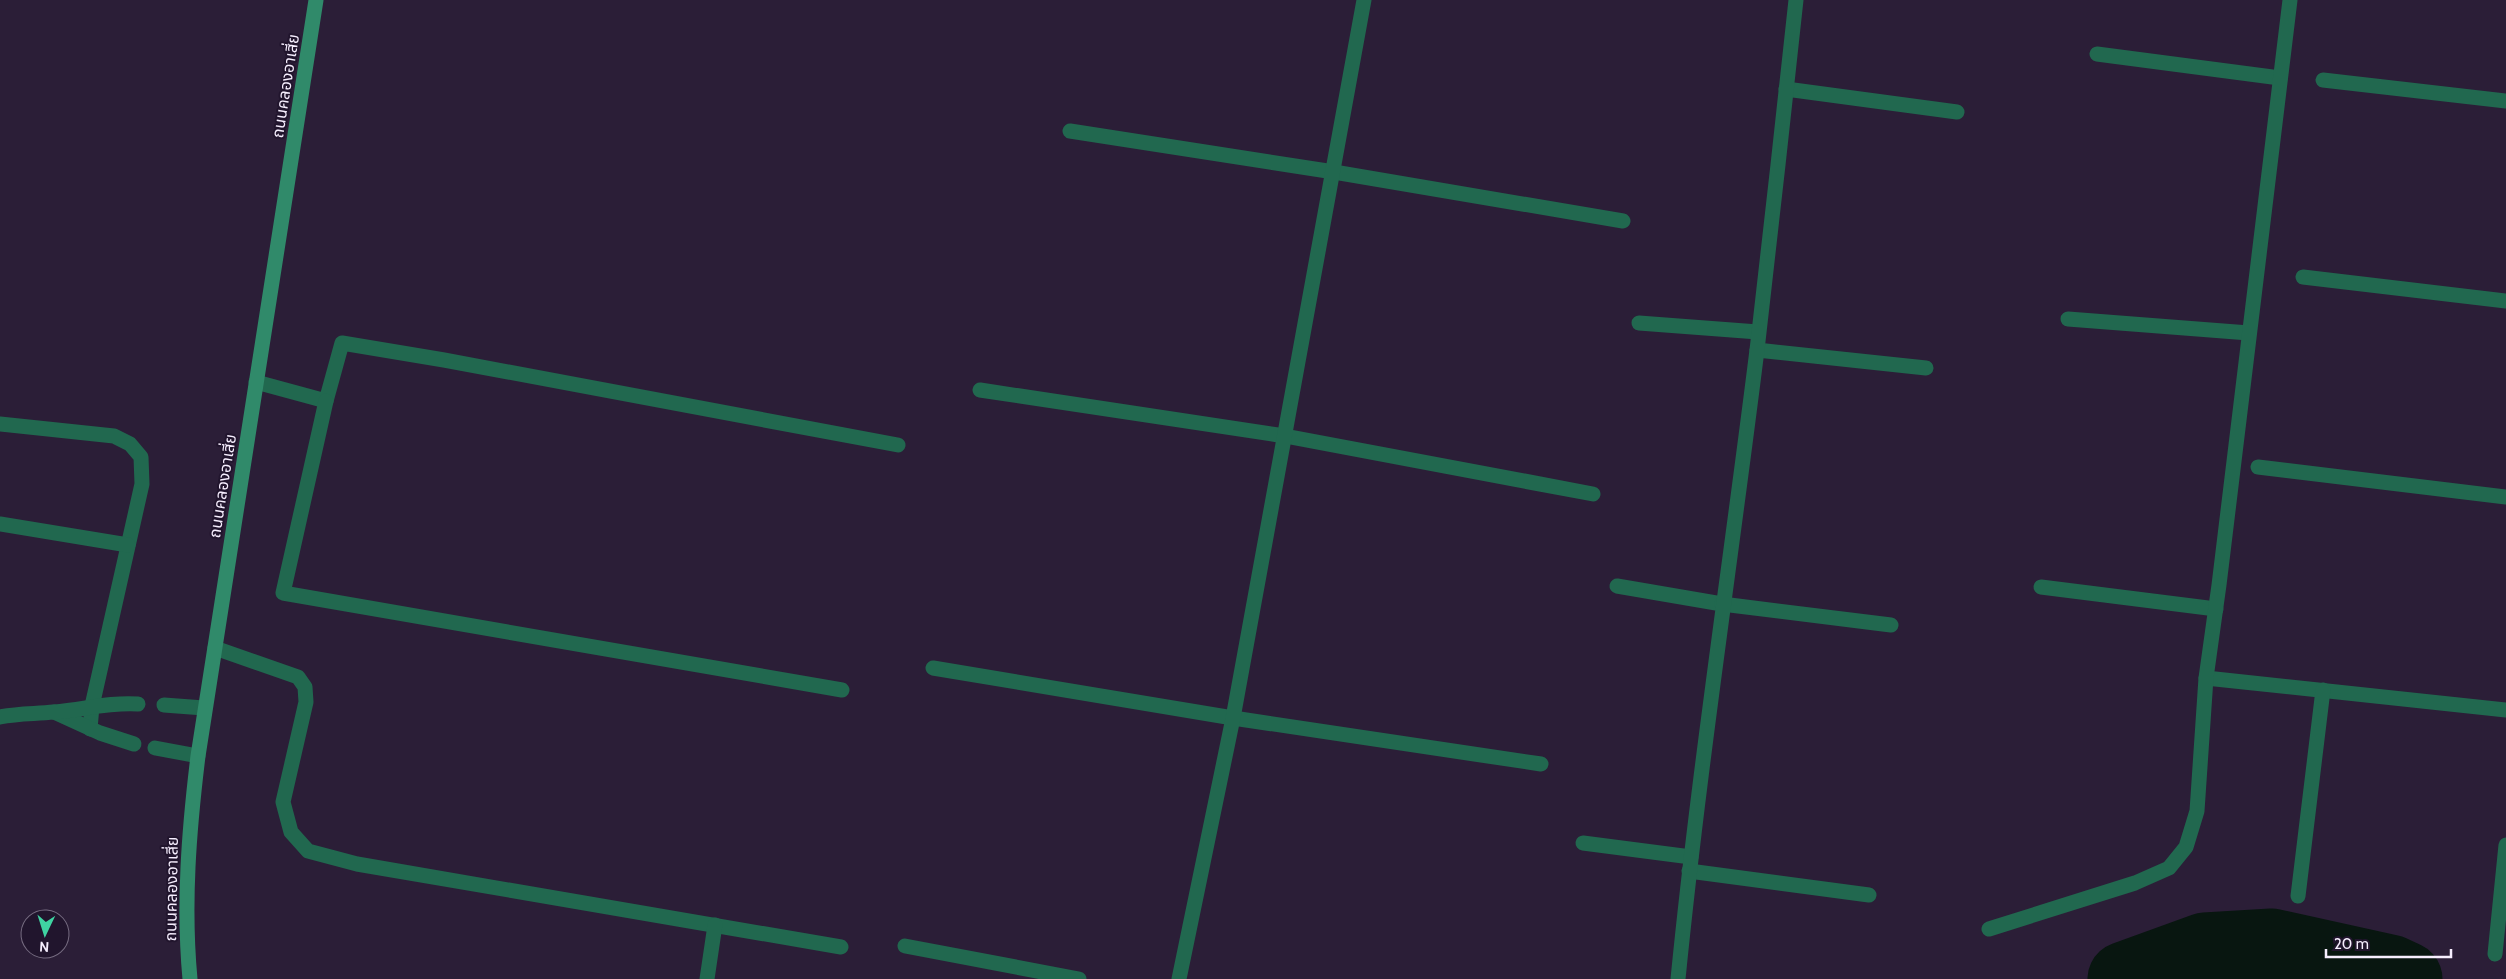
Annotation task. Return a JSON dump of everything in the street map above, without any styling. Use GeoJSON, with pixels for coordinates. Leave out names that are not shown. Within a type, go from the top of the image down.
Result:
{"type":"FeatureCollection","features":[{"type":"Feature","properties":{"kind":"street","name":"ถนนคลองอาเสี่ย"},"geometry":{"type":"LineString","coordinates":[[190,979],[187,946],[188,841],[204,708],[316,0]]}},
{"type":"Feature","properties":{"kind":"street"},"geometry":{"type":"LineString","coordinates":[[1179,979],[1233,718],[1364,0]]}},
{"type":"Feature","properties":{"kind":"street"},"geometry":{"type":"LineString","coordinates":[[1678,979],[1722,604],[1756,350],[1796,0]]}},
{"type":"Feature","properties":{"kind":"street"},"geometry":{"type":"LineString","coordinates":[[1989,929],[2135,883],[2169,868],[2186,847],[2197,811],[2206,678],[2290,0]]}},
{"type":"Feature","properties":{"kind":"street"},"geometry":{"type":"LineString","coordinates":[[2098,54],[2280,78]]}},
{"type":"Feature","properties":{"kind":"street"},"geometry":{"type":"LineString","coordinates":[[2322,80],[2506,100]]}},
{"type":"Feature","properties":{"kind":"street"},"geometry":{"type":"LineString","coordinates":[[1786,89],[1957,112]]}},
{"type":"Feature","properties":{"kind":"street"},"geometry":{"type":"LineString","coordinates":[[1070,131],[1334,172],[1623,221]]}},
{"type":"Feature","properties":{"kind":"street"},"geometry":{"type":"LineString","coordinates":[[2303,277],[2506,301]]}},
{"type":"Feature","properties":{"kind":"street"},"geometry":{"type":"LineString","coordinates":[[2068,319],[2249,333]]}},
{"type":"Feature","properties":{"kind":"street"},"geometry":{"type":"LineString","coordinates":[[1639,323],[1758,332]]}},
{"type":"Feature","properties":{"kind":"street"},"geometry":{"type":"LineString","coordinates":[[842,690],[283,593],[326,401],[342,343],[444,360],[898,445]]}},
{"type":"Feature","properties":{"kind":"street"},"geometry":{"type":"LineString","coordinates":[[1756,350],[1926,368]]}},
{"type":"Feature","properties":{"kind":"street"},"geometry":{"type":"LineString","coordinates":[[256,382],[326,401]]}},
{"type":"Feature","properties":{"kind":"street"},"geometry":{"type":"LineString","coordinates":[[980,390],[1284,436],[1593,494]]}},
{"type":"Feature","properties":{"kind":"street"},"geometry":{"type":"LineString","coordinates":[[0,424],[114,436],[130,444],[141,457],[142,484],[92,706],[90,729]]}},
{"type":"Feature","properties":{"kind":"street"},"geometry":{"type":"LineString","coordinates":[[2258,467],[2506,497]]}},
{"type":"Feature","properties":{"kind":"street"},"geometry":{"type":"LineString","coordinates":[[0,524],[128,545]]}},
{"type":"Feature","properties":{"kind":"street"},"geometry":{"type":"LineString","coordinates":[[1618,586],[1722,604],[1891,626]]}},
{"type":"Feature","properties":{"kind":"street"},"geometry":{"type":"LineString","coordinates":[[2041,587],[2216,609]]}},
{"type":"Feature","properties":{"kind":"street"},"geometry":{"type":"LineString","coordinates":[[215,648],[298,677],[306,687],[306,702],[283,802],[291,832],[308,850],[357,864],[840,947]]}},
{"type":"Feature","properties":{"kind":"street"},"geometry":{"type":"LineString","coordinates":[[933,668],[1233,718],[1541,764]]}},
{"type":"Feature","properties":{"kind":"street"},"geometry":{"type":"LineString","coordinates":[[2206,678],[2506,710]]}},
{"type":"Feature","properties":{"kind":"street"},"geometry":{"type":"LineString","coordinates":[[2298,896],[2323,690]]}},
{"type":"Feature","properties":{"kind":"street"},"geometry":{"type":"LineString","coordinates":[[0,717],[25,712],[54,712],[113,703],[138,704]]}},
{"type":"Feature","properties":{"kind":"street"},"geometry":{"type":"LineString","coordinates":[[164,705],[204,708]]}},
{"type":"Feature","properties":{"kind":"street"},"geometry":{"type":"LineString","coordinates":[[54,712],[90,729],[134,744]]}},
{"type":"Feature","properties":{"kind":"street"},"geometry":{"type":"LineString","coordinates":[[155,748],[198,756]]}},
{"type":"Feature","properties":{"kind":"street"},"geometry":{"type":"LineString","coordinates":[[1583,844],[1869,894]]}},
{"type":"Feature","properties":{"kind":"street"},"geometry":{"type":"LineString","coordinates":[[2495,954],[2506,845]]}},
{"type":"Feature","properties":{"kind":"street"},"geometry":{"type":"LineString","coordinates":[[707,979],[715,925]]}},
{"type":"Feature","properties":{"kind":"street"},"geometry":{"type":"LineString","coordinates":[[905,946],[1079,979]]}},
{"type":"Feature","properties":{"kind":"waterway"},"geometry":{"type":"LineString","coordinates":[[2125,979],[2205,950],[2272,946],[2390,972],[2405,979]]}}]}
